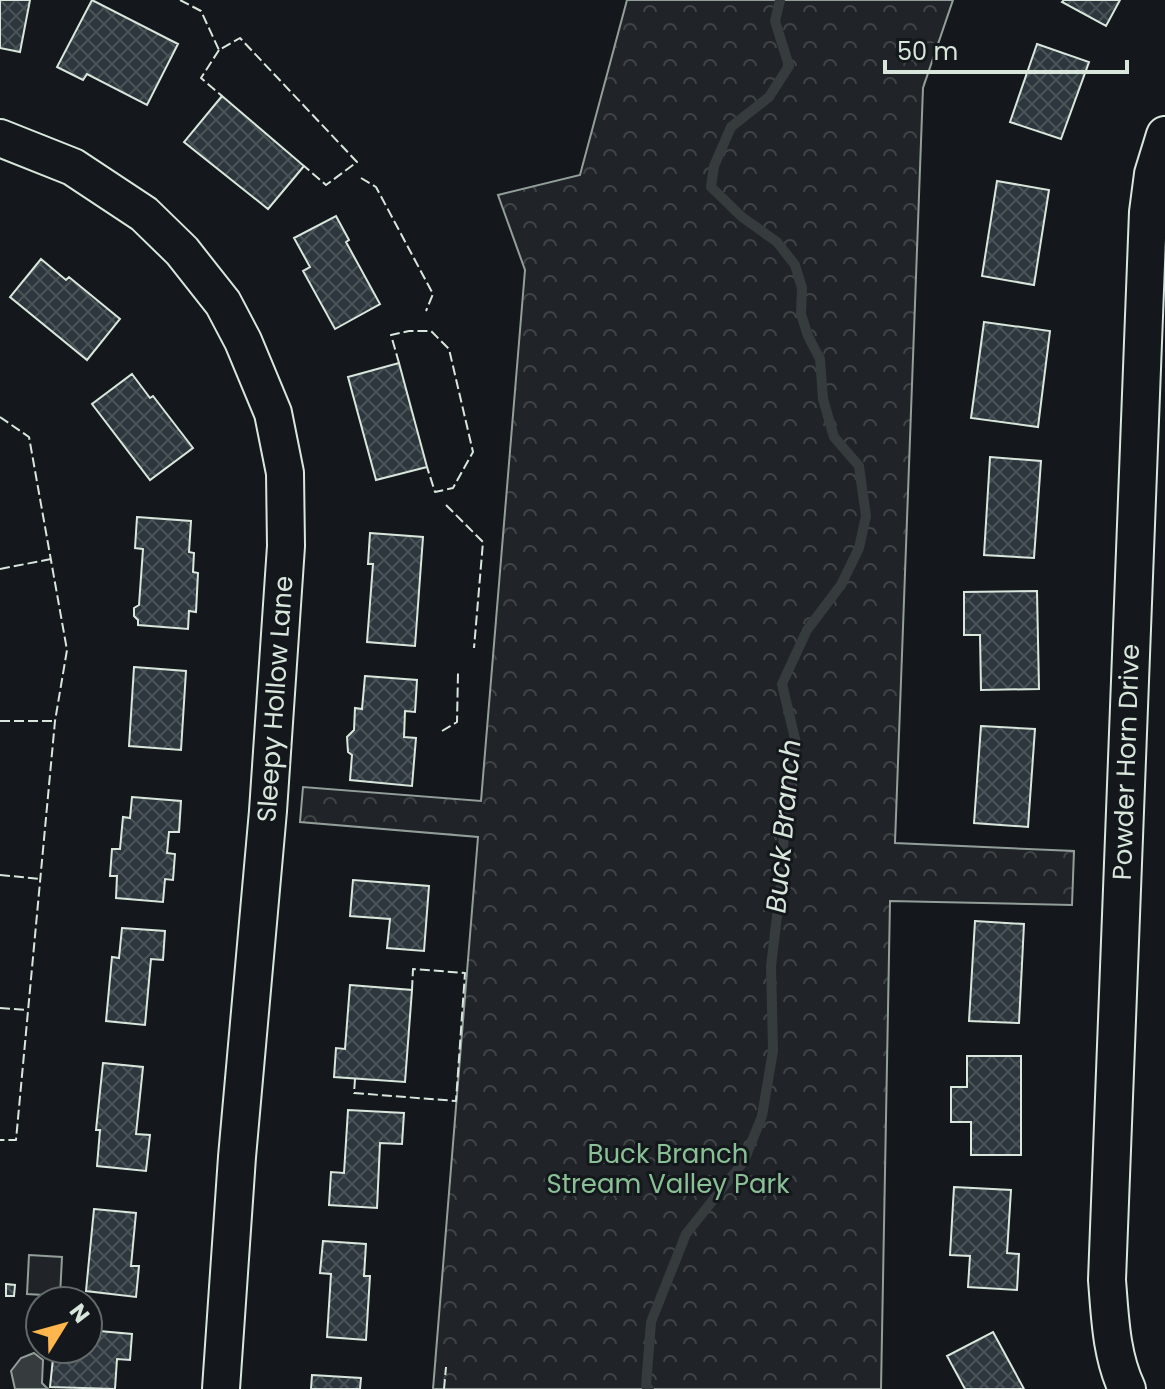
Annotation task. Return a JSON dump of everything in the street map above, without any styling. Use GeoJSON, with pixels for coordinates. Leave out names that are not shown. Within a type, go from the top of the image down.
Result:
{"type":"FeatureCollection","features":[{"type":"Feature","properties":{"kind":"street","name":"Powder Horn Drive"},"geometry":{"type":"LineString","coordinates":[[1127,1389],[1121,1377],[1111,1330],[1107,1280],[1149,572],[1148,212],[1153,174],[1165,135]]}},
{"type":"Feature","properties":{"kind":"street","name":"Sleepy Hollow Lane"},"geometry":{"type":"LineString","coordinates":[[0,138],[73,167],[144,214],[182,251],[223,303],[243,341],[273,413],[285,473],[286,546],[277,681],[221,1389]]}},
{"type":"Feature","properties":{"kind":"green space","name":"Buck Branch Stream Valley Park"},"geometry":{"type":"Polygon","coordinates":[[[627,0],[953,0],[923,88],[895,843],[1074,851],[1072,905],[890,901],[881,1389],[433,1389],[478,837],[300,822],[303,787],[481,801],[525,270],[498,195],[580,175],[627,0]]]}},
{"type":"Feature","properties":{"kind":"green space"},"geometry":{"type":"Polygon","coordinates":[[[29,1255],[62,1257],[61,1285],[27,1285],[29,1255]]]}},
{"type":"Feature","properties":{"kind":"shaded area"},"geometry":{"type":"Polygon","coordinates":[[[24,1357],[24,1365],[43,1365],[42,1383],[48,1389],[15,1389],[11,1371],[24,1357]]]}},
{"type":"Feature","properties":{"kind":"building"},"geometry":{"type":"Polygon","coordinates":[[[0,0],[30,0],[20,52],[0,48],[0,0]]]}},
{"type":"Feature","properties":{"kind":"building"},"geometry":{"type":"Polygon","coordinates":[[[92,0],[178,44],[147,105],[87,74],[83,80],[57,67],[92,0]]]}},
{"type":"Feature","properties":{"kind":"building"},"geometry":{"type":"Polygon","coordinates":[[[1120,0],[1106,26],[1062,2],[1120,0]]]}},
{"type":"Feature","properties":{"kind":"building"},"geometry":{"type":"Polygon","coordinates":[[[1037,44],[1089,62],[1061,139],[1010,122],[1037,44]]]}},
{"type":"Feature","properties":{"kind":"building"},"geometry":{"type":"Polygon","coordinates":[[[222,96],[304,166],[268,209],[184,142],[222,96]]]}},
{"type":"Feature","properties":{"kind":"building"},"geometry":{"type":"Polygon","coordinates":[[[997,181],[1049,190],[1034,285],[982,276],[997,181]]]}},
{"type":"Feature","properties":{"kind":"building"},"geometry":{"type":"Polygon","coordinates":[[[336,216],[349,240],[346,242],[380,304],[335,329],[303,271],[310,267],[294,238],[336,216]]]}},
{"type":"Feature","properties":{"kind":"building"},"geometry":{"type":"Polygon","coordinates":[[[41,259],[66,280],[69,277],[120,319],[87,360],[10,297],[41,259]]]}},
{"type":"Feature","properties":{"kind":"building"},"geometry":{"type":"Polygon","coordinates":[[[984,322],[1050,331],[1038,427],[971,418],[984,322]]]}},
{"type":"Feature","properties":{"kind":"building"},"geometry":{"type":"Polygon","coordinates":[[[399,363],[427,467],[376,480],[348,377],[399,363]]]}},
{"type":"Feature","properties":{"kind":"building"},"geometry":{"type":"Polygon","coordinates":[[[132,374],[193,448],[150,480],[92,404],[132,374]]]}},
{"type":"Feature","properties":{"kind":"building"},"geometry":{"type":"Polygon","coordinates":[[[990,457],[1041,461],[1034,558],[984,555],[990,457]]]}},
{"type":"Feature","properties":{"kind":"building"},"geometry":{"type":"Polygon","coordinates":[[[137,517],[191,521],[189,552],[194,553],[193,572],[198,573],[196,612],[189,611],[188,629],[138,625],[134,608],[139,605],[143,549],[135,548],[137,517]]]}},
{"type":"Feature","properties":{"kind":"building"},"geometry":{"type":"Polygon","coordinates":[[[370,533],[423,537],[415,646],[367,642],[373,564],[368,564],[370,533]]]}},
{"type":"Feature","properties":{"kind":"building"},"geometry":{"type":"Polygon","coordinates":[[[1037,591],[1039,689],[981,690],[980,635],[964,635],[964,592],[1037,591]]]}},
{"type":"Feature","properties":{"kind":"building"},"geometry":{"type":"Polygon","coordinates":[[[134,667],[186,671],[181,750],[129,746],[134,667]]]}},
{"type":"Feature","properties":{"kind":"building"},"geometry":{"type":"Polygon","coordinates":[[[365,676],[417,680],[415,712],[405,711],[404,737],[416,738],[412,786],[350,780],[352,755],[348,752],[347,737],[354,730],[355,708],[362,709],[365,676]]]}},
{"type":"Feature","properties":{"kind":"building"},"geometry":{"type":"Polygon","coordinates":[[[981,726],[1035,729],[1028,827],[974,823],[981,726]]]}},
{"type":"Feature","properties":{"kind":"building"},"geometry":{"type":"Polygon","coordinates":[[[132,797],[181,801],[179,832],[169,832],[167,853],[175,854],[173,880],[165,879],[163,902],[116,898],[117,876],[110,876],[112,849],[120,849],[123,817],[130,818],[132,797]]]}},
{"type":"Feature","properties":{"kind":"building"},"geometry":{"type":"Polygon","coordinates":[[[353,880],[429,886],[424,951],[387,948],[390,919],[350,916],[353,880]]]}},
{"type":"Feature","properties":{"kind":"building"},"geometry":{"type":"Polygon","coordinates":[[[975,921],[1024,924],[1019,1023],[969,1021],[975,921]]]}},
{"type":"Feature","properties":{"kind":"building"},"geometry":{"type":"Polygon","coordinates":[[[122,928],[165,931],[163,960],[151,959],[145,1025],[106,1021],[112,957],[119,958],[122,928]]]}},
{"type":"Feature","properties":{"kind":"building"},"geometry":{"type":"Polygon","coordinates":[[[350,985],[412,990],[405,1082],[334,1077],[336,1048],[345,1049],[350,985]]]}},
{"type":"Feature","properties":{"kind":"building"},"geometry":{"type":"Polygon","coordinates":[[[967,1056],[1021,1056],[1021,1155],[971,1155],[971,1122],[951,1122],[951,1087],[967,1087],[967,1056]]]}},
{"type":"Feature","properties":{"kind":"building"},"geometry":{"type":"Polygon","coordinates":[[[103,1063],[143,1067],[136,1134],[150,1135],[146,1171],[97,1166],[100,1130],[96,1130],[103,1063]]]}},
{"type":"Feature","properties":{"kind":"building"},"geometry":{"type":"Polygon","coordinates":[[[348,1110],[404,1113],[402,1144],[380,1143],[377,1208],[329,1205],[331,1172],[344,1173],[348,1110]]]}},
{"type":"Feature","properties":{"kind":"building"},"geometry":{"type":"Polygon","coordinates":[[[954,1187],[1011,1190],[1007,1253],[1019,1254],[1017,1290],[968,1287],[970,1256],[950,1255],[954,1187]]]}},
{"type":"Feature","properties":{"kind":"building"},"geometry":{"type":"Polygon","coordinates":[[[94,1209],[136,1213],[131,1266],[139,1266],[136,1297],[104,1293],[104,1285],[87,1285],[94,1209]]]}},
{"type":"Feature","properties":{"kind":"building"},"geometry":{"type":"Polygon","coordinates":[[[323,1241],[366,1244],[364,1276],[370,1276],[366,1340],[327,1337],[331,1274],[320,1273],[323,1241]]]}},
{"type":"Feature","properties":{"kind":"building"},"geometry":{"type":"Polygon","coordinates":[[[6,1284],[15,1285],[14,1296],[6,1296],[6,1284]]]}},
{"type":"Feature","properties":{"kind":"building"},"geometry":{"type":"Polygon","coordinates":[[[104,1331],[132,1334],[130,1360],[117,1359],[115,1389],[50,1387],[52,1365],[104,1365],[104,1331]]]}},
{"type":"Feature","properties":{"kind":"building"},"geometry":{"type":"Polygon","coordinates":[[[993,1332],[1024,1389],[965,1389],[947,1356],[993,1332]]]}},
{"type":"Feature","properties":{"kind":"building"},"geometry":{"type":"Polygon","coordinates":[[[312,1375],[361,1378],[360,1389],[311,1389],[312,1375]]]}},
{"type":"Feature","properties":{"kind":"waterway","name":"Buck Branch"},"geometry":{"type":"LineString","coordinates":[[649,1389],[646,1386],[651,1322],[686,1234],[744,1161],[762,1116],[773,1051],[771,966],[782,875],[785,805],[796,743],[782,684],[807,630],[841,585],[859,548],[866,516],[859,466],[834,437],[823,399],[820,359],[801,314],[802,288],[795,265],[777,242],[742,217],[711,187],[714,166],[731,127],[769,97],[789,66],[775,21],[780,0]]}},
{"type":"Feature","properties":{"kind":"fence"},"geometry":{"type":"LineString","coordinates":[[180,0],[201,11],[219,50],[240,38],[357,162],[326,185],[304,166]]}},
{"type":"Feature","properties":{"kind":"fence"},"geometry":{"type":"LineString","coordinates":[[219,50],[201,78],[222,96]]}},
{"type":"Feature","properties":{"kind":"fence"},"geometry":{"type":"LineString","coordinates":[[361,178],[376,187],[433,294],[426,311]]}},
{"type":"Feature","properties":{"kind":"fence"},"geometry":{"type":"LineString","coordinates":[[399,363],[391,335],[431,331],[449,349],[473,452],[453,488],[435,492],[427,467]]}},
{"type":"Feature","properties":{"kind":"fence"},"geometry":{"type":"LineString","coordinates":[[0,417],[29,437],[67,650],[55,721],[16,1140],[0,1140]]}},
{"type":"Feature","properties":{"kind":"fence"},"geometry":{"type":"LineString","coordinates":[[446,505],[483,542],[474,648]]}},
{"type":"Feature","properties":{"kind":"fence"},"geometry":{"type":"LineString","coordinates":[[0,569],[51,559]]}},
{"type":"Feature","properties":{"kind":"fence"},"geometry":{"type":"LineString","coordinates":[[442,731],[457,722],[458,673]]}},
{"type":"Feature","properties":{"kind":"fence"},"geometry":{"type":"LineString","coordinates":[[0,721],[55,721]]}},
{"type":"Feature","properties":{"kind":"fence"},"geometry":{"type":"LineString","coordinates":[[0,875],[41,879]]}},
{"type":"Feature","properties":{"kind":"fence"},"geometry":{"type":"LineString","coordinates":[[355,1079],[354,1093],[456,1101],[465,973],[413,969],[412,990]]}},
{"type":"Feature","properties":{"kind":"fence"},"geometry":{"type":"LineString","coordinates":[[0,1008],[28,1010]]}},
{"type":"Feature","properties":{"kind":"fence"},"geometry":{"type":"LineString","coordinates":[[444,1389],[446,1367]]}}]}
